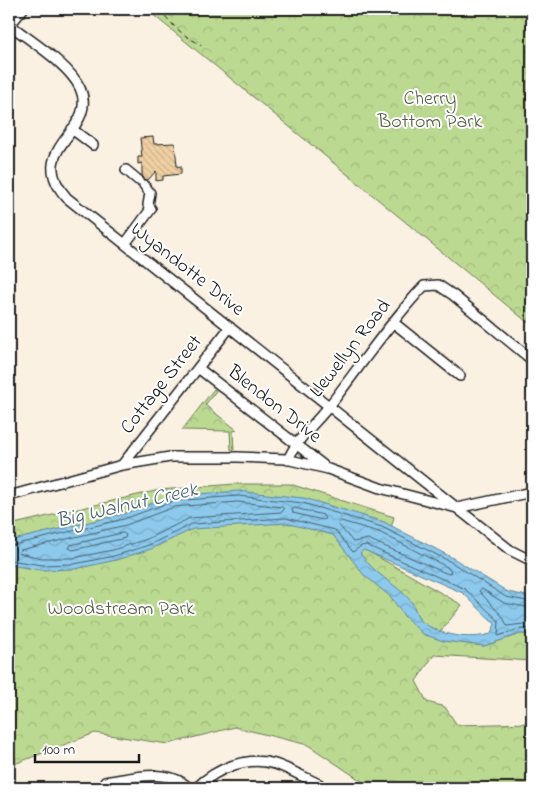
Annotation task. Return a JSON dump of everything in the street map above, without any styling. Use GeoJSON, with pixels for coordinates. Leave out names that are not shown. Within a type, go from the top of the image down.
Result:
{"type":"FeatureCollection","features":[{"type":"Feature","properties":{"kind":"street"},"geometry":{"type":"LineString","coordinates":[[9,24],[23,9]]}},
{"type":"Feature","properties":{"kind":"street","name":"Wyandotte Drive"},"geometry":{"type":"LineString","coordinates":[[9,24],[60,64],[75,80],[84,98],[81,116],[61,143],[52,162],[56,184],[67,198],[510,550],[532,561]]}},
{"type":"Feature","properties":{"kind":"street"},"geometry":{"type":"LineString","coordinates":[[72,129],[93,145]]}},
{"type":"Feature","properties":{"kind":"street"},"geometry":{"type":"LineString","coordinates":[[125,244],[151,208],[148,205],[150,192],[126,170]]}},
{"type":"Feature","properties":{"kind":"street","name":"Llewellyn Road"},"geometry":{"type":"LineString","coordinates":[[288,460],[296,444],[329,407],[424,286],[438,285],[453,294],[532,360]]}},
{"type":"Feature","properties":{"kind":"street"},"geometry":{"type":"LineString","coordinates":[[394,323],[460,376]]}},
{"type":"Feature","properties":{"kind":"street","name":"Cottage Street"},"geometry":{"type":"LineString","coordinates":[[122,465],[230,327]]}},
{"type":"Feature","properties":{"kind":"street","name":"Blendon Drive"},"geometry":{"type":"LineString","coordinates":[[198,368],[328,469]]}},
{"type":"Feature","properties":{"kind":"street"},"geometry":{"type":"LineString","coordinates":[[9,496],[122,465],[170,458],[238,456],[288,460],[328,469],[380,488],[457,508],[532,492]]}},
{"type":"Feature","properties":{"kind":"street"},"geometry":{"type":"LineString","coordinates":[[196,788],[210,776],[240,762],[274,764],[319,784],[323,788]]}},
{"type":"Feature","properties":{"kind":"street"},"geometry":{"type":"LineString","coordinates":[[105,782],[149,775],[168,776],[189,788]]}},
{"type":"Feature","properties":{"kind":"path"},"geometry":{"type":"LineString","coordinates":[[160,9],[185,37],[202,45]]}},
{"type":"Feature","properties":{"kind":"green space","name":"Cherry Bottom Park"},"geometry":{"type":"Polygon","coordinates":[[[146,9],[532,9],[532,326],[146,9]]]}},
{"type":"Feature","properties":{"kind":"green space"},"geometry":{"type":"Polygon","coordinates":[[[214,389],[216,391],[205,405],[237,430],[233,431],[234,450],[231,450],[230,431],[182,430],[214,389]]]}},
{"type":"Feature","properties":{"kind":"green space","name":"Woodstream Park"},"geometry":{"type":"Polygon","coordinates":[[[235,484],[290,484],[394,517],[385,550],[366,550],[462,605],[435,638],[484,646],[520,634],[532,634],[532,661],[434,655],[416,681],[427,702],[445,707],[457,725],[532,723],[532,788],[372,788],[308,745],[235,727],[168,744],[95,733],[9,766],[10,525],[159,490],[235,484]]]}},
{"type":"Feature","properties":{"kind":"water"},"geometry":{"type":"Polygon","coordinates":[[[238,491],[304,498],[384,522],[453,558],[508,592],[532,597],[532,634],[520,634],[484,646],[443,641],[423,634],[404,616],[391,597],[364,575],[333,535],[286,523],[193,529],[151,549],[116,560],[75,569],[41,570],[9,565],[9,541],[123,514],[172,496],[238,491]],[[364,550],[360,553],[372,567],[411,601],[419,619],[429,626],[455,635],[473,637],[491,634],[495,624],[463,593],[364,550]]]}},
{"type":"Feature","properties":{"kind":"building"},"geometry":{"type":"Polygon","coordinates":[[[153,137],[154,144],[175,143],[177,167],[181,166],[181,174],[163,176],[163,180],[156,181],[156,171],[148,180],[144,179],[142,163],[138,164],[138,157],[142,157],[140,138],[153,137]]]}},
{"type":"Feature","properties":{"kind":"water label","name":"Big Walnut Creek"},"geometry":{"type":"Point","coordinates":[127,506]}}]}
